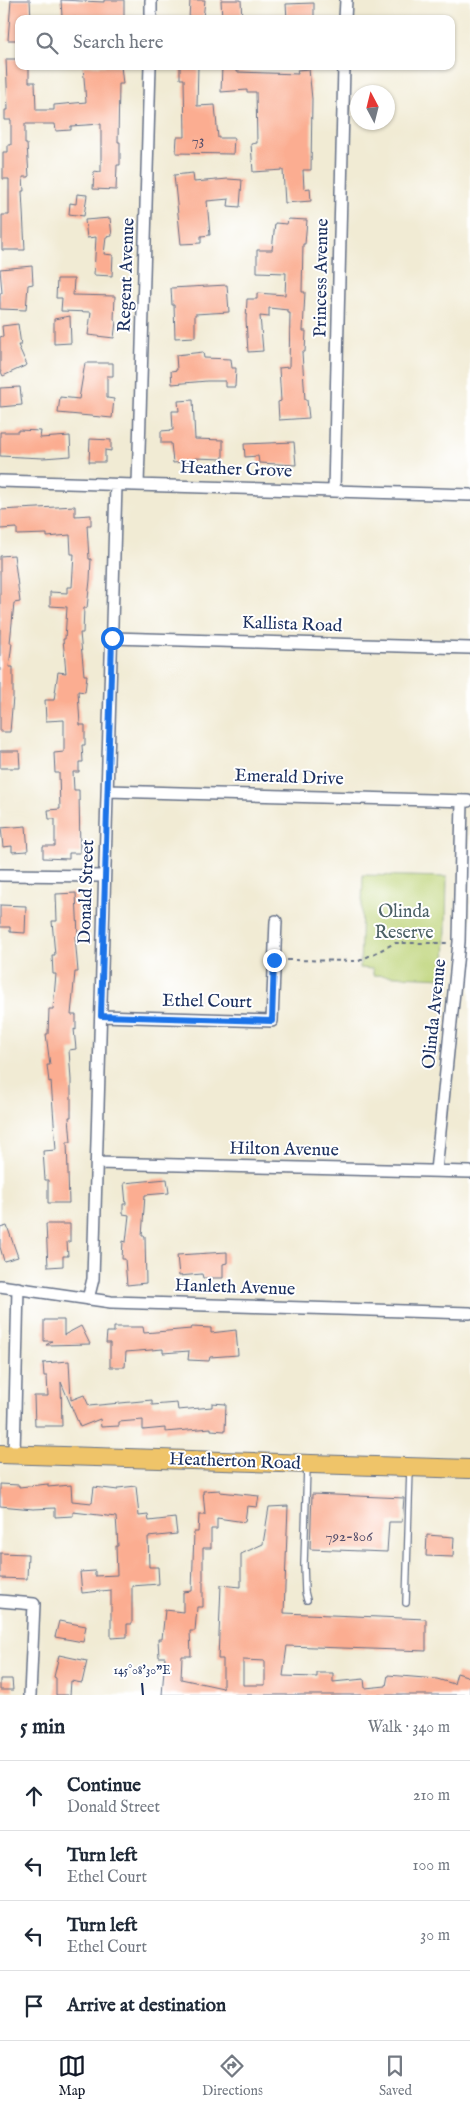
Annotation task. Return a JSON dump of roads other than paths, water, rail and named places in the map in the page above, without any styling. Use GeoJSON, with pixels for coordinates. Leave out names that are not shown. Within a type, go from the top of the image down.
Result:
{"type":"FeatureCollection","features":[{"type":"Feature","properties":{"kind":"main road","name":"Heatherton Road"},"geometry":{"type":"LineString","coordinates":[[7,1454],[470,1469]]}},
{"type":"Feature","properties":{"kind":"street"},"geometry":{"type":"LineString","coordinates":[[151,0],[151,15]]}},
{"type":"Feature","properties":{"kind":"street"},"geometry":{"type":"LineString","coordinates":[[346,0],[346,15]]}},
{"type":"Feature","properties":{"kind":"street","name":"Regent Avenue"},"geometry":{"type":"LineString","coordinates":[[138,485],[150,70]]}},
{"type":"Feature","properties":{"kind":"street","name":"Princess Avenue"},"geometry":{"type":"LineString","coordinates":[[334,491],[344,70]]}},
{"type":"Feature","properties":{"kind":"street","name":"Heather Grove"},"geometry":{"type":"LineString","coordinates":[[0,481],[470,495]]}},
{"type":"Feature","properties":{"kind":"street","name":"Donald Street"},"geometry":{"type":"LineString","coordinates":[[88,1299],[93,1280],[116,485]]}},
{"type":"Feature","properties":{"kind":"street","name":"Kallista Road"},"geometry":{"type":"LineString","coordinates":[[112,638],[470,648]]}},
{"type":"Feature","properties":{"kind":"street","name":"Emerald Drive"},"geometry":{"type":"LineString","coordinates":[[108,791],[466,801]]}},
{"type":"Feature","properties":{"kind":"street","name":"Olinda Avenue"},"geometry":{"type":"LineString","coordinates":[[436,1171],[459,942],[466,801]]}},
{"type":"Feature","properties":{"kind":"street"},"geometry":{"type":"LineString","coordinates":[[0,875],[104,876]]}},
{"type":"Feature","properties":{"kind":"street","name":"Ethel Court"},"geometry":{"type":"LineString","coordinates":[[101,1016],[272,1021],[276,921]]}},
{"type":"Feature","properties":{"kind":"street","name":"Hilton Avenue"},"geometry":{"type":"LineString","coordinates":[[96,1163],[470,1172]]}},
{"type":"Feature","properties":{"kind":"street","name":"Hanleth Avenue"},"geometry":{"type":"LineString","coordinates":[[0,1286],[111,1302],[470,1313]]}},
{"type":"Feature","properties":{"kind":"street"},"geometry":{"type":"LineString","coordinates":[[7,1454],[18,1288]]}},
{"type":"Feature","properties":{"kind":"street"},"geometry":{"type":"LineString","coordinates":[[0,1602],[34,1604],[30,1695]]}},
{"type":"Feature","properties":{"kind":"lane"},"geometry":{"type":"LineString","coordinates":[[307,1464],[304,1564],[304,1592],[307,1600]]}},
{"type":"Feature","properties":{"kind":"lane"},"geometry":{"type":"LineString","coordinates":[[406,1603],[410,1468]]}},
{"type":"Feature","properties":{"kind":"park label","name":"Olinda Reserve"},"geometry":{"type":"Point","coordinates":[404,922]}}]}
